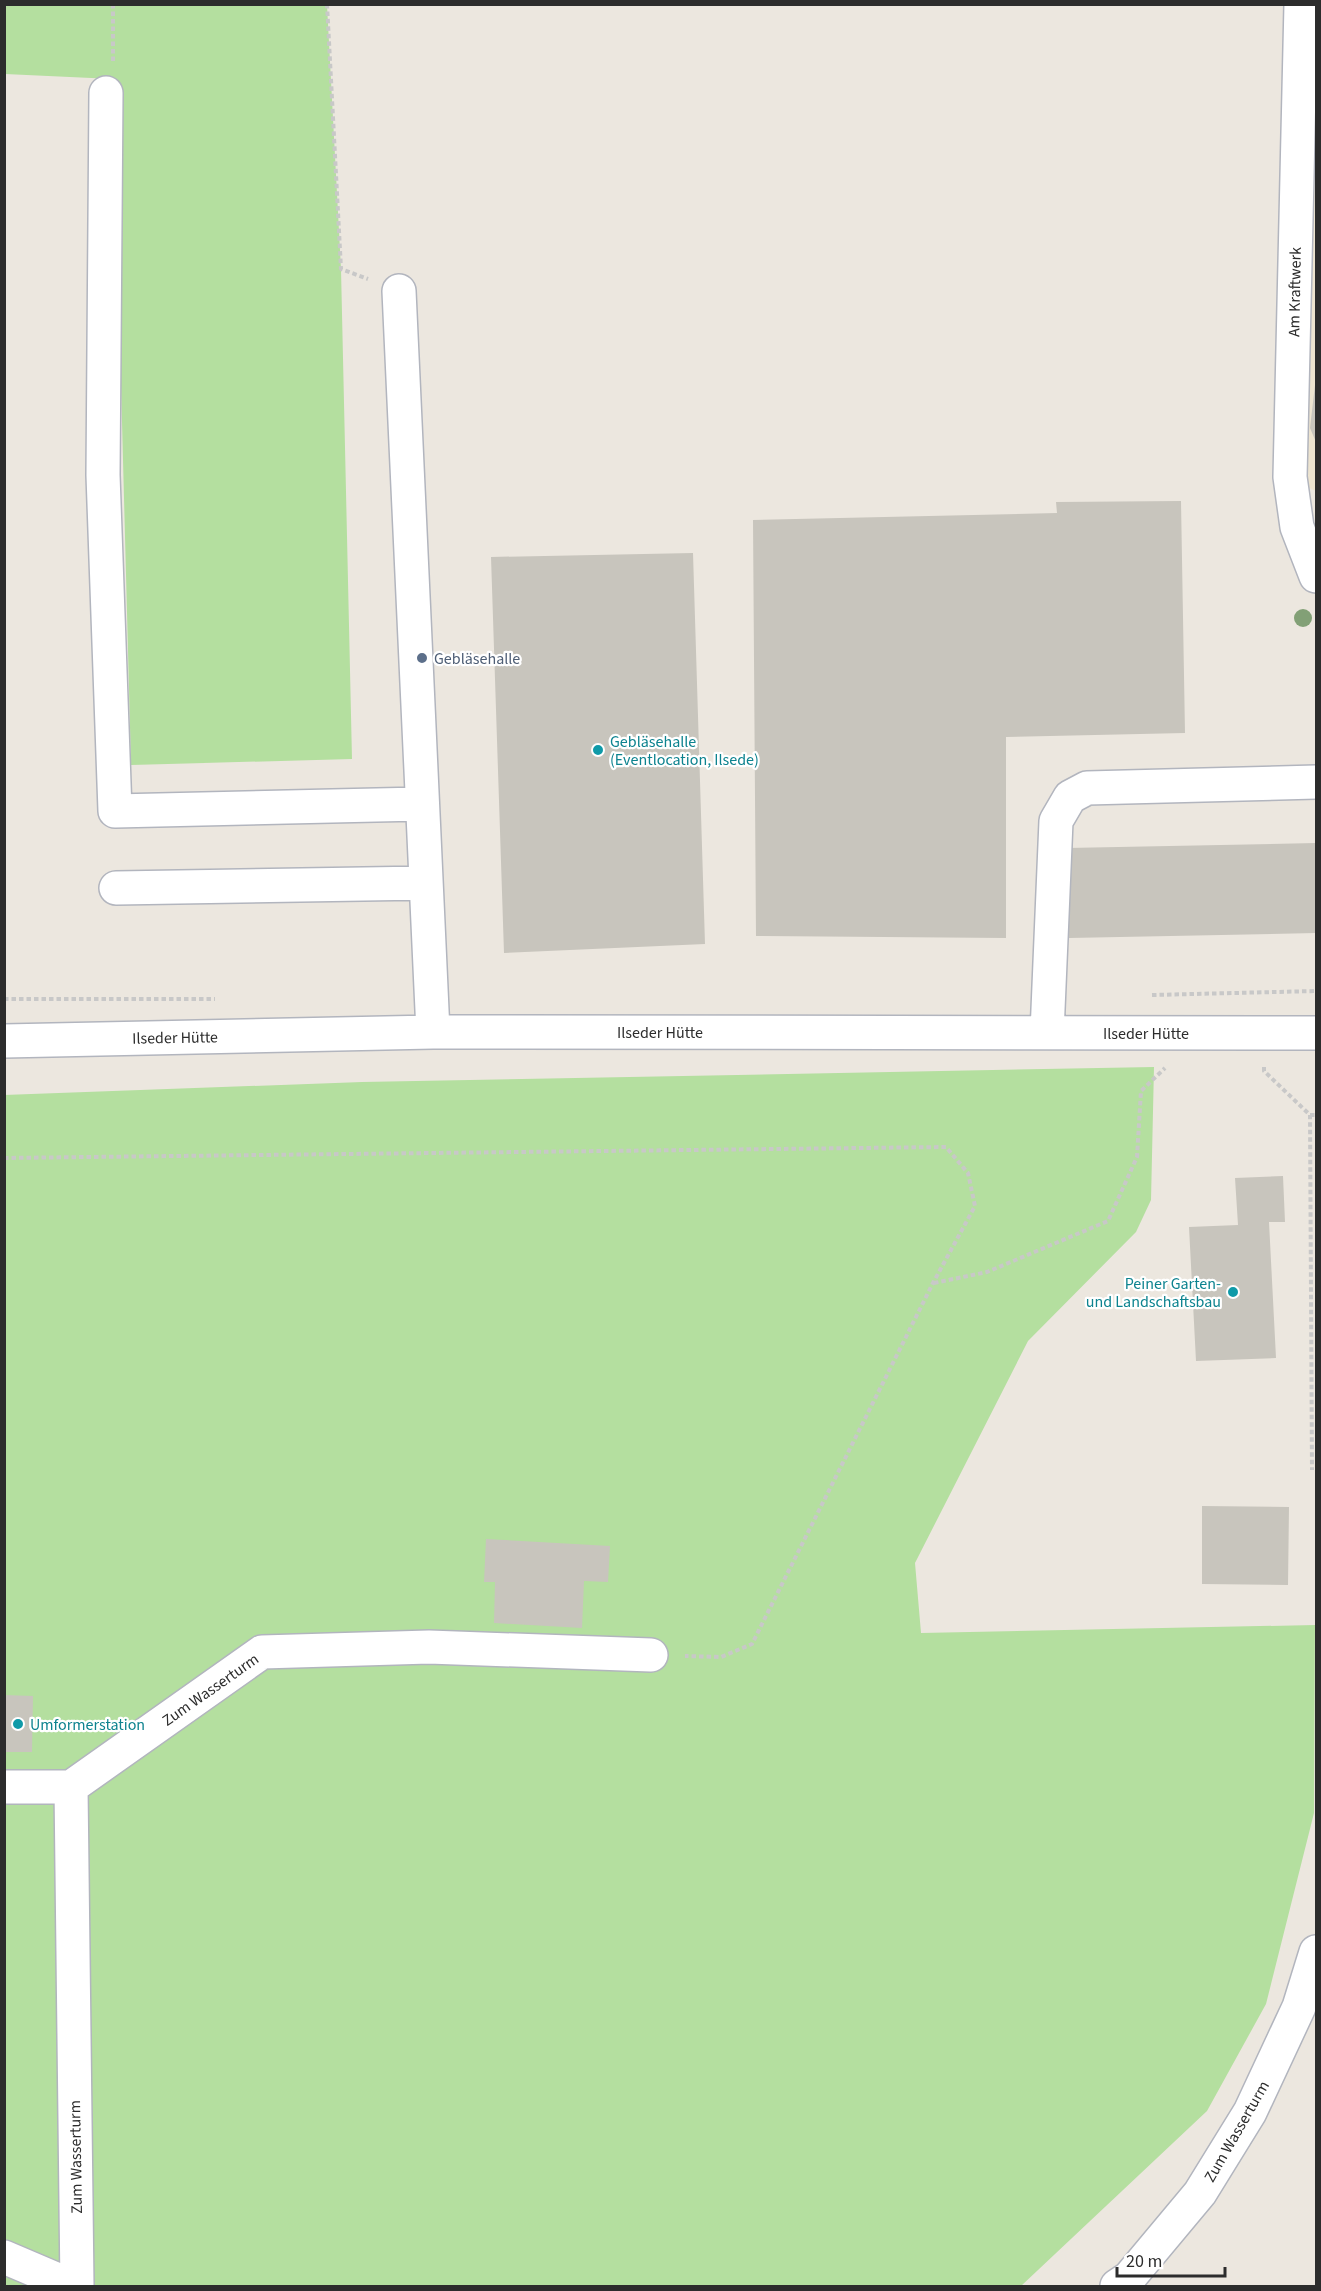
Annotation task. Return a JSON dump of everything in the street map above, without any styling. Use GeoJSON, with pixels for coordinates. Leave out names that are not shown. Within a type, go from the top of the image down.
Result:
{"type":"FeatureCollection","features":[{"type":"Feature","properties":{"kind":"street","name":"Am Kraftwerk"},"geometry":{"type":"LineString","coordinates":[[1301,4],[1290,477],[1297,527],[1317,576]]}},
{"type":"Feature","properties":{"kind":"street"},"geometry":{"type":"LineString","coordinates":[[106,93],[103,475],[115,811],[421,804]]}},
{"type":"Feature","properties":{"kind":"street"},"geometry":{"type":"LineString","coordinates":[[399,291],[433,1032]]}},
{"type":"Feature","properties":{"kind":"street"},"geometry":{"type":"LineString","coordinates":[[1047,1033],[1056,821],[1070,797],[1087,788],[1317,782]]}},
{"type":"Feature","properties":{"kind":"street"},"geometry":{"type":"LineString","coordinates":[[116,888],[426,883]]}},
{"type":"Feature","properties":{"kind":"street","name":"Ilseder Hütte"},"geometry":{"type":"LineString","coordinates":[[4,1041],[433,1032],[1317,1033]]}},
{"type":"Feature","properties":{"kind":"street","name":"Zum Wasserturm"},"geometry":{"type":"LineString","coordinates":[[75,2286],[71,1787],[262,1652],[429,1647],[651,1654]]}},
{"type":"Feature","properties":{"kind":"street"},"geometry":{"type":"LineString","coordinates":[[4,1787],[71,1787]]}},
{"type":"Feature","properties":{"kind":"street","name":"Zum Wasserturm"},"geometry":{"type":"LineString","coordinates":[[1118,2286],[1129,2278],[1200,2193],[1250,2112],[1299,2007],[1317,1952]]}},
{"type":"Feature","properties":{"kind":"street"},"geometry":{"type":"LineString","coordinates":[[4,2257],[75,2286]]}},
{"type":"Feature","properties":{"kind":"path"},"geometry":{"type":"LineString","coordinates":[[106,93],[113,78],[113,4]]}},
{"type":"Feature","properties":{"kind":"path"},"geometry":{"type":"LineString","coordinates":[[327,4],[341,269],[399,291]]}},
{"type":"Feature","properties":{"kind":"path"},"geometry":{"type":"LineString","coordinates":[[933,1283],[987,1272],[1108,1221],[1137,1157],[1141,1090],[1167,1066]]}},
{"type":"Feature","properties":{"kind":"path"},"geometry":{"type":"LineString","coordinates":[[1253,1070],[1264,1071],[1310,1115],[1317,1115]]}},
{"type":"Feature","properties":{"kind":"path"},"geometry":{"type":"LineString","coordinates":[[1310,1115],[1312,1470]]}},
{"type":"Feature","properties":{"kind":"path"},"geometry":{"type":"LineString","coordinates":[[4,1158],[946,1147],[968,1173],[975,1206],[933,1283],[752,1644],[721,1657],[651,1654]]}},
{"type":"Feature","properties":{"kind":"shaded area"},"geometry":{"type":"Polygon","coordinates":[[[1316,100],[1316,491],[1305,486],[1316,100]]]}},
{"type":"Feature","properties":{"kind":"green space"},"geometry":{"type":"Polygon","coordinates":[[[5,5],[327,5],[341,269],[352,759],[131,765],[113,79],[5,74],[5,5]]]}},
{"type":"Feature","properties":{"kind":"green space"},"geometry":{"type":"Polygon","coordinates":[[[1154,1067],[1151,1200],[1136,1232],[1028,1341],[915,1563],[921,1633],[1315,1625],[1314,1813],[1266,2004],[1207,2111],[1021,2286],[5,2286],[4,1095],[362,1082],[1154,1067]]]}},
{"type":"Feature","properties":{"kind":"building"},"geometry":{"type":"Polygon","coordinates":[[[1316,385],[1316,442],[1310,428],[1316,385]]]}},
{"type":"Feature","properties":{"kind":"building"},"geometry":{"type":"Polygon","coordinates":[[[1181,501],[1185,733],[1006,737],[1006,938],[756,936],[753,520],[1057,513],[1056,502],[1181,501]]]}},
{"type":"Feature","properties":{"kind":"building","name":"Gebläsehalle (Eventlocation, Ilsede)"},"geometry":{"type":"Polygon","coordinates":[[[693,553],[705,944],[504,953],[491,557],[693,553]]]}},
{"type":"Feature","properties":{"kind":"building"},"geometry":{"type":"Polygon","coordinates":[[[1316,843],[1316,933],[1069,938],[1067,848],[1316,843]]]}},
{"type":"Feature","properties":{"kind":"building","name":"Peiner Garten- und Landschaftsbau"},"geometry":{"type":"Polygon","coordinates":[[[1283,1176],[1285,1222],[1269,1222],[1276,1358],[1196,1361],[1189,1227],[1238,1225],[1235,1178],[1283,1176]]]}},
{"type":"Feature","properties":{"kind":"building"},"geometry":{"type":"Polygon","coordinates":[[[1202,1506],[1289,1507],[1288,1585],[1202,1584],[1202,1506]]]}},
{"type":"Feature","properties":{"kind":"building"},"geometry":{"type":"Polygon","coordinates":[[[486,1539],[610,1546],[608,1582],[584,1581],[582,1628],[494,1623],[495,1582],[484,1582],[486,1539]]]}},
{"type":"Feature","properties":{"kind":"building","name":"Umformerstation"},"geometry":{"type":"Polygon","coordinates":[[[4,1695],[33,1696],[32,1752],[4,1752],[4,1695]]]}},
{"type":"Feature","properties":{"kind":"place","name":"Gebläsehalle"},"geometry":{"type":"Point","coordinates":[422,658]}},
{"type":"Feature","properties":{"kind":"place","name":"Gebläsehalle (Eventlocation, Ilsede)"},"geometry":{"type":"Point","coordinates":[598,750]}},
{"type":"Feature","properties":{"kind":"place","name":"Peiner Garten- und Landschaftsbau"},"geometry":{"type":"Point","coordinates":[1233,1292]}},
{"type":"Feature","properties":{"kind":"place","name":"Umformerstation"},"geometry":{"type":"Point","coordinates":[18,1724]}}]}
